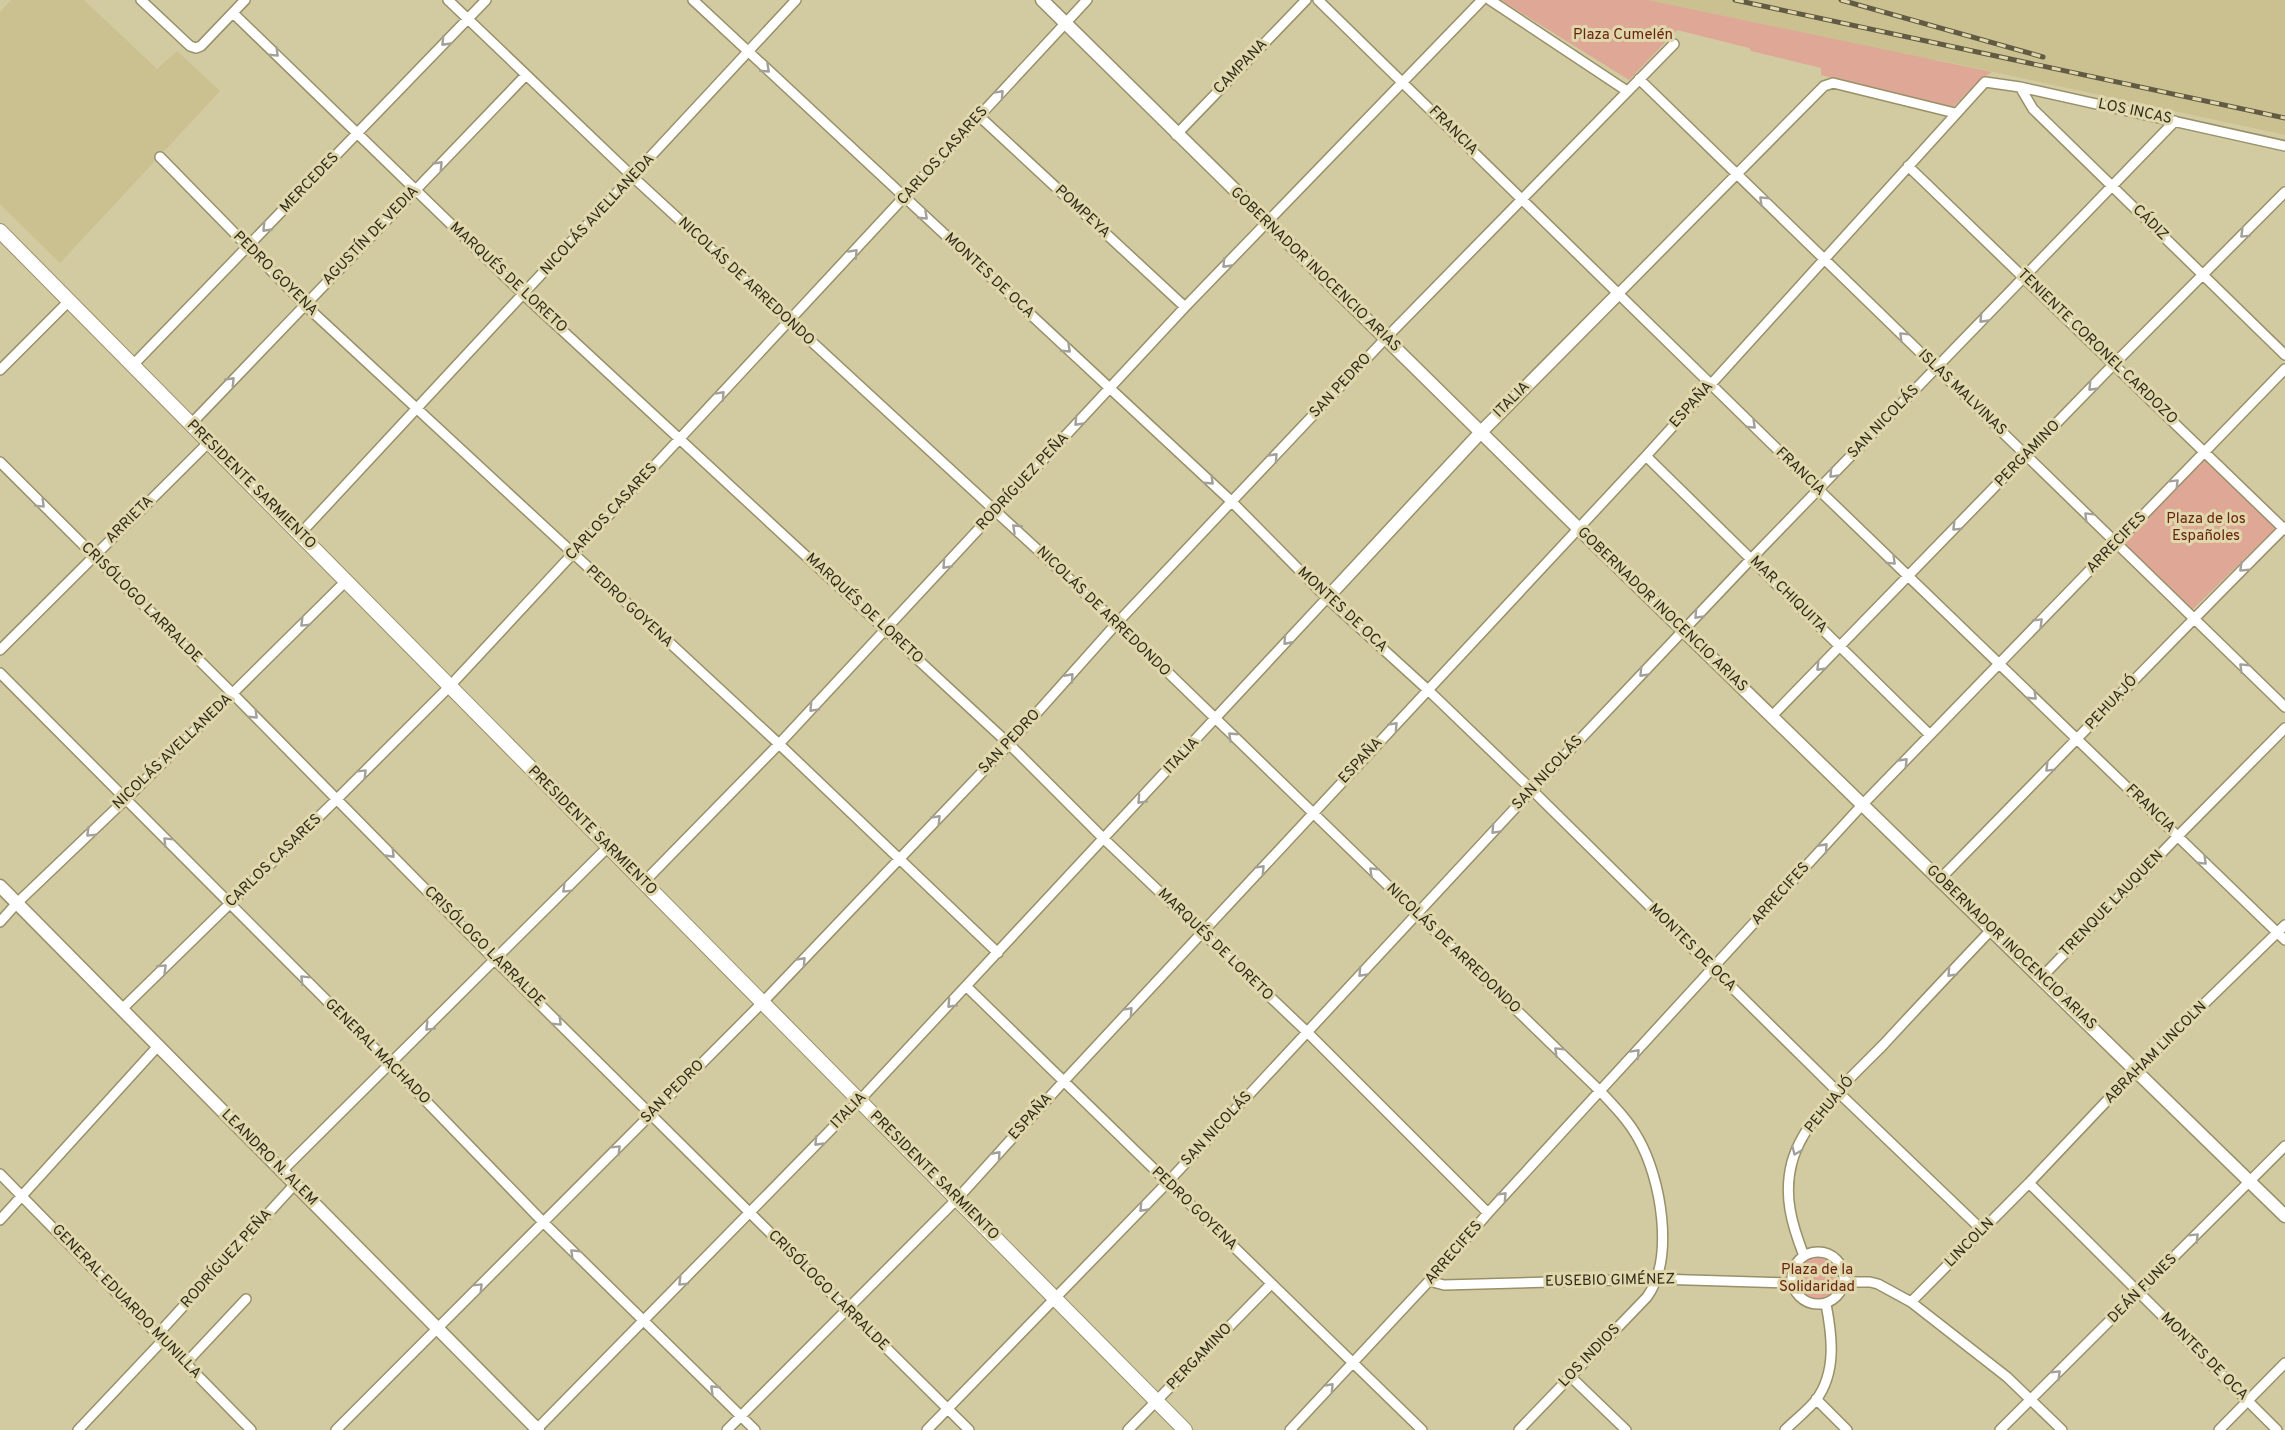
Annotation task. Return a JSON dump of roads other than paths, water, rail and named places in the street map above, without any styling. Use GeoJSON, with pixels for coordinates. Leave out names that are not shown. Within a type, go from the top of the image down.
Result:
{"type":"FeatureCollection","features":[{"type":"Feature","properties":{"kind":"main road","name":"PRESIDENTE SARMIENTO"},"geometry":{"type":"LineString","coordinates":[[0,231],[1185,1430]]}},
{"type":"Feature","properties":{"kind":"street"},"geometry":{"type":"LineString","coordinates":[[141,0],[190,46],[196,48],[201,46],[245,0]]}},
{"type":"Feature","properties":{"kind":"street","name":"NICOLÁS DE ARREDONDO"},"geometry":{"type":"LineString","coordinates":[[448,0],[633,177],[1117,623],[1600,1091],[1638,1137],[1654,1176],[1662,1232],[1657,1279]]}},
{"type":"Feature","properties":{"kind":"street","name":"MERCEDES"},"geometry":{"type":"LineString","coordinates":[[133,365],[486,0]]}},
{"type":"Feature","properties":{"kind":"street","name":"MONTES DE OCA"},"geometry":{"type":"LineString","coordinates":[[693,0],[1231,501],[1327,598],[1428,690],[1532,790],[1838,1092],[1982,1230]]}},
{"type":"Feature","properties":{"kind":"street","name":"NICOLÁS AVELLANEDA"},"geometry":{"type":"LineString","coordinates":[[300,534],[796,0]]}},
{"type":"Feature","properties":{"kind":"street","name":"GOBERNADOR INOCENCIO ARIAS"},"geometry":{"type":"LineString","coordinates":[[1042,0],[1176,135],[2285,1216]]}},
{"type":"Feature","properties":{"kind":"street","name":"CARLOS CASARES"},"geometry":{"type":"LineString","coordinates":[[122,1009],[449,687],[1088,0]]}},
{"type":"Feature","properties":{"kind":"street","name":"CAMPANA"},"geometry":{"type":"LineString","coordinates":[[1176,135],[1306,0]]}},
{"type":"Feature","properties":{"kind":"street","name":"FRANCIA"},"geometry":{"type":"LineString","coordinates":[[1318,0],[1818,489],[2285,940]]}},
{"type":"Feature","properties":{"kind":"street","name":"RODRÍGUEZ PEÑA"},"geometry":{"type":"LineString","coordinates":[[643,883],[778,744],[1185,307],[1482,0]]}},
{"type":"Feature","properties":{"kind":"street"},"geometry":{"type":"LineString","coordinates":[[1490,0],[1627,92]]}},
{"type":"Feature","properties":{"kind":"street","name":"MARQUÉS DE LORETO"},"geometry":{"type":"LineString","coordinates":[[233,13],[523,294],[1009,744],[1104,839],[1307,1032],[1488,1213]]}},
{"type":"Feature","properties":{"kind":"street","name":"SAN PEDRO"},"geometry":{"type":"LineString","coordinates":[[336,1430],[762,1003],[1009,744],[1117,623],[1385,339],[1674,44]]}},
{"type":"Feature","properties":{"kind":"street","name":"AGUSTÍN DE VEDIA"},"geometry":{"type":"LineString","coordinates":[[191,423],[526,75]]}},
{"type":"Feature","properties":{"kind":"street","name":"ISLAS MALVINAS"},"geometry":{"type":"LineString","coordinates":[[1639,79],[2285,707]]}},
{"type":"Feature","properties":{"kind":"street","name":"LOS INCAS"},"geometry":{"type":"LineString","coordinates":[[1985,82],[2020,87],[2285,146]]}},
{"type":"Feature","properties":{"kind":"street","name":"ESPAÑA"},"geometry":{"type":"LineString","coordinates":[[727,1430],[957,1198],[1646,456],[1985,82]]}},
{"type":"Feature","properties":{"kind":"street","name":"ITALIA"},"geometry":{"type":"LineString","coordinates":[[537,1430],[859,1101],[967,987],[1481,432],[1828,83],[1955,113]]}},
{"type":"Feature","properties":{"kind":"street","name":"CÁDIZ"},"geometry":{"type":"LineString","coordinates":[[2020,87],[2033,109],[2285,356]]}},
{"type":"Feature","properties":{"kind":"street","name":"POMPEYA"},"geometry":{"type":"LineString","coordinates":[[979,116],[1185,307]]}},
{"type":"Feature","properties":{"kind":"street","name":"SAN NICOLÁS"},"geometry":{"type":"LineString","coordinates":[[927,1430],[1167,1183],[1532,790],[1751,559],[2175,121]]}},
{"type":"Feature","properties":{"kind":"street","name":"PEDRO GOYENA"},"geometry":{"type":"LineString","coordinates":[[160,157],[305,305],[900,858],[998,953]]}},
{"type":"Feature","properties":{"kind":"street","name":"TENIENTE CORONEL CARDOZO"},"geometry":{"type":"LineString","coordinates":[[1908,165],[2284,528]]}},
{"type":"Feature","properties":{"kind":"street","name":"PERGAMINO"},"geometry":{"type":"LineString","coordinates":[[1772,716],[2114,364],[2285,192]]}},
{"type":"Feature","properties":{"kind":"street"},"geometry":{"type":"LineString","coordinates":[[0,370],[69,301]]}},
{"type":"Feature","properties":{"kind":"street","name":"ARRECIFES"},"geometry":{"type":"LineString","coordinates":[[1290,1430],[1430,1281],[1488,1213],[1863,804],[2285,369]]}},
{"type":"Feature","properties":{"kind":"street","name":"ARRIETA"},"geometry":{"type":"LineString","coordinates":[[0,650],[209,442]]}},
{"type":"Feature","properties":{"kind":"street","name":"MAR CHIQUITA"},"geometry":{"type":"LineString","coordinates":[[1646,456],[1930,735]]}},
{"type":"Feature","properties":{"kind":"street","name":"CRISÓLOGO LARRALDE"},"geometry":{"type":"LineString","coordinates":[[0,462],[496,961],[969,1430]]}},
{"type":"Feature","properties":{"kind":"street","name":"PEHUAJÓ"},"geometry":{"type":"LineString","coordinates":[[1940,879],[2078,739],[2192,618],[2284,528]]}},
{"type":"Feature","properties":{"kind":"street","name":"NICOLÁS AVELLANEDA"},"geometry":{"type":"LineString","coordinates":[[0,922],[346,581]]}},
{"type":"Feature","properties":{"kind":"street","name":"GENERAL MACHADO"},"geometry":{"type":"LineString","coordinates":[[0,673],[391,1065],[544,1223],[755,1430]]}},
{"type":"Feature","properties":{"kind":"street","name":"TRENQUE LAUQUEN"},"geometry":{"type":"LineString","coordinates":[[2042,978],[2285,728]]}},
{"type":"Feature","properties":{"kind":"street"},"geometry":{"type":"LineString","coordinates":[[282,1171],[608,848]]}},
{"type":"Feature","properties":{"kind":"street","name":"LEANDRO N. ALEM"},"geometry":{"type":"LineString","coordinates":[[0,886],[537,1430]]}},
{"type":"Feature","properties":{"kind":"street","name":"ABRAHAM LINCOLN"},"geometry":{"type":"LineString","coordinates":[[2029,1184],[2136,1070],[2285,925]]}},
{"type":"Feature","properties":{"kind":"street","name":"PEHUAJÓ"},"geometry":{"type":"LineString","coordinates":[[1804,1256],[1789,1211],[1790,1172],[1801,1141],[1813,1121],[1838,1092],[1991,930]]}},
{"type":"Feature","properties":{"kind":"street","name":"PEDRO GOYENA"},"geometry":{"type":"LineString","coordinates":[[967,987],[1422,1430]]}},
{"type":"Feature","properties":{"kind":"street"},"geometry":{"type":"LineString","coordinates":[[0,1220],[158,1046]]}},
{"type":"Feature","properties":{"kind":"street","name":"DEÁN FUNES"},"geometry":{"type":"LineString","coordinates":[[2001,1430],[2285,1146]]}},
{"type":"Feature","properties":{"kind":"street","name":"GENERAL EDUARDO MUNILLA"},"geometry":{"type":"LineString","coordinates":[[0,1174],[251,1430]]}},
{"type":"Feature","properties":{"kind":"street","name":"RODRÍGUEZ PEÑA"},"geometry":{"type":"LineString","coordinates":[[78,1430],[296,1184]]}},
{"type":"Feature","properties":{"kind":"street","name":"MONTES DE OCA"},"geometry":{"type":"LineString","coordinates":[[2029,1184],[2277,1430]]}},
{"type":"Feature","properties":{"kind":"street","name":"LINCOLN"},"geometry":{"type":"LineString","coordinates":[[1911,1302],[2029,1184]]}},
{"type":"Feature","properties":{"kind":"street"},"geometry":{"type":"LineString","coordinates":[[1820,1252],[1828,1254],[1841,1265],[1844,1282],[1838,1295],[1826,1304],[1817,1305],[1801,1298],[1792,1282],[1794,1267],[1804,1256],[1820,1252]]}},
{"type":"Feature","properties":{"kind":"street","name":"EUSEBIO GIMÉNEZ"},"geometry":{"type":"LineString","coordinates":[[1430,1281],[1444,1285],[1657,1279],[1792,1282]]}},
{"type":"Feature","properties":{"kind":"street","name":"LOS INDIOS"},"geometry":{"type":"LineString","coordinates":[[1519,1430],[1647,1297],[1657,1279]]}},
{"type":"Feature","properties":{"kind":"street"},"geometry":{"type":"LineString","coordinates":[[1844,1282],[1878,1284],[1911,1302],[1978,1353],[2031,1399],[2062,1430]]}},
{"type":"Feature","properties":{"kind":"street","name":"PERGAMINO"},"geometry":{"type":"LineString","coordinates":[[1128,1430],[1271,1284]]}},
{"type":"Feature","properties":{"kind":"street"},"geometry":{"type":"LineString","coordinates":[[186,1363],[246,1299]]}},
{"type":"Feature","properties":{"kind":"street"},"geometry":{"type":"LineString","coordinates":[[1785,1430],[1816,1400],[1824,1384],[1831,1358],[1832,1342],[1826,1304]]}},
{"type":"Feature","properties":{"kind":"street"},"geometry":{"type":"LineString","coordinates":[[2219,1430],[2285,1363]]}},
{"type":"Feature","properties":{"kind":"street"},"geometry":{"type":"LineString","coordinates":[[1571,1377],[1626,1430]]}},
{"type":"Feature","properties":{"kind":"street"},"geometry":{"type":"LineString","coordinates":[[1816,1400],[1847,1430]]}},
{"type":"Feature","properties":{"kind":"railway"},"geometry":{"type":"LineString","coordinates":[[1735,0],[2285,118]]}},
{"type":"Feature","properties":{"kind":"railway"},"geometry":{"type":"LineString","coordinates":[[1841,0],[2043,57]]}},
{"type":"Feature","properties":{"kind":"park label","name":"Plaza Cumelén"},"geometry":{"type":"Point","coordinates":[1623,35]}},
{"type":"Feature","properties":{"kind":"park label","name":"Plaza de los Españoles"},"geometry":{"type":"Point","coordinates":[2206,528]}},
{"type":"Feature","properties":{"kind":"park label","name":"Plaza de la Solidaridad"},"geometry":{"type":"Point","coordinates":[1817,1278]}}]}
